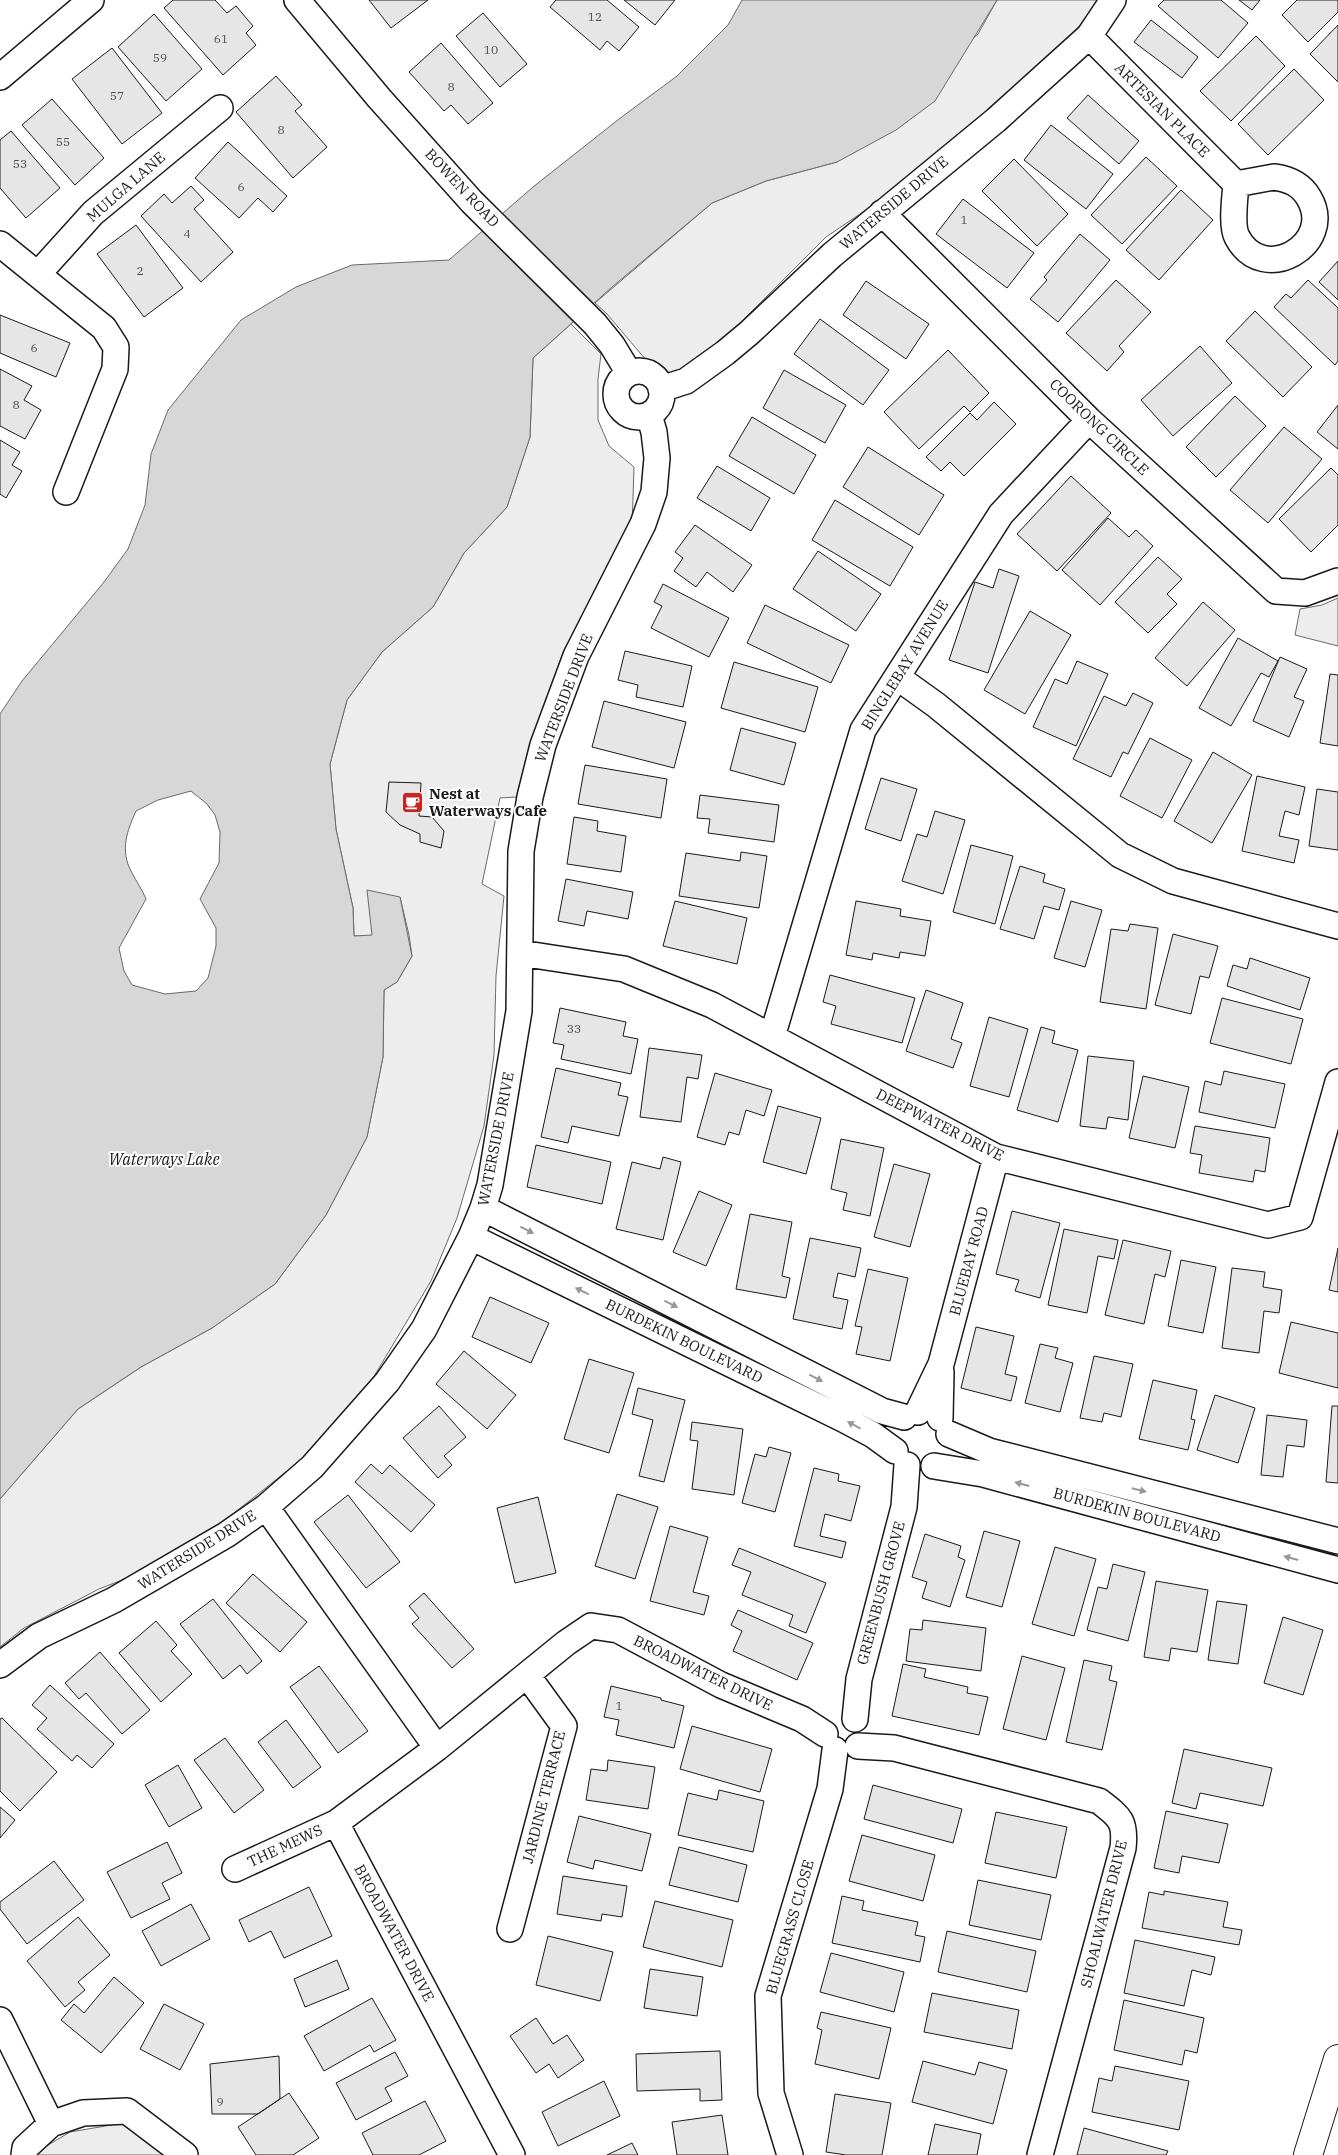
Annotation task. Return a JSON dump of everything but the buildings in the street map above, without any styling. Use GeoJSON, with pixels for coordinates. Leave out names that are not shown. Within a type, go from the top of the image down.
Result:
{"type":"FeatureCollection","features":[{"type":"Feature","properties":{"kind":"main road"},"geometry":{"type":"LineString","coordinates":[[1308,2155],[1338,2059]]}},
{"type":"Feature","properties":{"kind":"street"},"geometry":{"type":"LineString","coordinates":[[0,77],[92,0]]}},
{"type":"Feature","properties":{"kind":"street","name":"BOWEN ROAD"},"geometry":{"type":"LineString","coordinates":[[297,0],[379,98],[472,202],[595,324],[612,345],[629,373]]}},
{"type":"Feature","properties":{"kind":"street","name":"WATERSIDE DRIVE"},"geometry":{"type":"LineString","coordinates":[[661,389],[686,381],[725,353],[825,261],[996,120],[1089,36],[1113,0]]}},
{"type":"Feature","properties":{"kind":"street","name":"ARTESIAN PLACE"},"geometry":{"type":"LineString","coordinates":[[1089,36],[1236,184]]}},
{"type":"Feature","properties":{"kind":"street","name":"MULGA LANE"},"geometry":{"type":"LineString","coordinates":[[38,274],[93,212],[220,108]]}},
{"type":"Feature","properties":{"kind":"street","name":"COORONG CIRCLE"},"geometry":{"type":"LineString","coordinates":[[882,213],[1089,420],[1276,591],[1304,593],[1338,581]]}},
{"type":"Feature","properties":{"kind":"street"},"geometry":{"type":"LineString","coordinates":[[0,244],[104,328],[116,346],[115,369],[66,492]]}},
{"type":"Feature","properties":{"kind":"street"},"geometry":{"type":"LineString","coordinates":[[640,371],[648,373],[655,377],[661,389],[659,404],[649,415],[641,417],[626,413],[617,400],[618,384],[629,373],[640,371]]}},
{"type":"Feature","properties":{"kind":"street","name":"WATERSIDE DRIVE"},"geometry":{"type":"LineString","coordinates":[[0,1665],[38,1636],[114,1600],[226,1535],[266,1507],[312,1467],[387,1382],[424,1329],[471,1237],[490,1185],[519,1011],[521,851],[532,788],[543,744],[576,656],[643,524],[654,492],[658,458],[649,415]]}},
{"type":"Feature","properties":{"kind":"street","name":"BINGLEBAY AVENUE"},"geometry":{"type":"LineString","coordinates":[[772,1036],[862,730],[1001,514],[1089,420]]}},
{"type":"Feature","properties":{"kind":"street"},"geometry":{"type":"LineString","coordinates":[[897,677],[936,705],[1120,855],[1173,882],[1338,926]]}},
{"type":"Feature","properties":{"kind":"street","name":"DEEPWATER DRIVE"},"geometry":{"type":"LineString","coordinates":[[520,953],[624,969],[712,1005],[996,1157],[1268,1225],[1300,1217],[1338,1082]]}},
{"type":"Feature","properties":{"kind":"street","name":"BLUEBAY ROAD"},"geometry":{"type":"LineString","coordinates":[[928,1420],[996,1157]]}},
{"type":"Feature","properties":{"kind":"street","name":"BURDEKIN BOULEVARD"},"geometry":{"type":"LineString","coordinates":[[483,1208],[882,1411],[928,1420],[988,1451],[1338,1541]]}},
{"type":"Feature","properties":{"kind":"street","name":"BURDEKIN BOULEVARD"},"geometry":{"type":"LineString","coordinates":[[471,1237],[843,1419],[873,1435],[915,1463],[983,1474],[1338,1570]]}},
{"type":"Feature","properties":{"kind":"street"},"geometry":{"type":"LineString","coordinates":[[915,1463],[894,1432],[898,1424],[928,1420]]}},
{"type":"Feature","properties":{"kind":"street","name":"GREENBUSH GROVE"},"geometry":{"type":"LineString","coordinates":[[844,1733],[915,1463],[942,1460],[947,1453],[928,1420]]}},
{"type":"Feature","properties":{"kind":"street"},"geometry":{"type":"LineString","coordinates":[[266,1507],[437,1748]]}},
{"type":"Feature","properties":{"kind":"street","name":"BROADWATER DRIVE"},"geometry":{"type":"LineString","coordinates":[[512,2155],[336,1823],[437,1748],[566,1643],[591,1626],[618,1630],[721,1685],[802,1720],[844,1733]]}},
{"type":"Feature","properties":{"kind":"street","name":"JARDINE TERRACE"},"geometry":{"type":"LineString","coordinates":[[510,1929],[564,1726],[527,1675]]}},
{"type":"Feature","properties":{"kind":"street","name":"SHOALWATER DRIVE"},"geometry":{"type":"LineString","coordinates":[[844,1733],[894,1748],[1099,1800],[1117,1814],[1125,1831],[1123,1848],[1040,2155]]}},
{"type":"Feature","properties":{"kind":"street","name":"BLUEGRASS CLOSE"},"geometry":{"type":"LineString","coordinates":[[790,2155],[771,2093],[768,1996],[830,1789],[844,1733]]}},
{"type":"Feature","properties":{"kind":"street","name":"THE MEWS"},"geometry":{"type":"LineString","coordinates":[[235,1869],[336,1823]]}},
{"type":"Feature","properties":{"kind":"street"},"geometry":{"type":"LineString","coordinates":[[0,2020],[51,2124]]}},
{"type":"Feature","properties":{"kind":"street"},"geometry":{"type":"LineString","coordinates":[[24,2155],[25,2148],[51,2124],[84,2113],[127,2111],[185,2155]]}},
{"type":"Feature","properties":{"kind":"shaded area"},"geometry":{"type":"Polygon","coordinates":[[[997,0],[1099,0],[1077,29],[1018,86],[894,191],[826,237],[750,313],[722,345],[678,374],[667,372],[646,360],[607,314],[595,303],[712,203],[766,181],[837,162],[978,34],[997,0]]]}},
{"type":"Feature","properties":{"kind":"shaded area"},"geometry":{"type":"Polygon","coordinates":[[[571,324],[601,354],[598,379],[598,420],[609,446],[634,467],[632,530],[564,650],[532,739],[517,797],[500,798],[482,884],[504,896],[496,976],[494,1055],[484,1126],[457,1218],[431,1281],[373,1378],[306,1456],[168,1562],[99,1589],[24,1628],[0,1647],[0,1499],[78,1409],[141,1367],[212,1328],[275,1284],[326,1215],[367,1137],[383,1057],[384,990],[397,982],[412,956],[400,897],[372,936],[354,936],[353,908],[336,829],[330,764],[347,700],[382,652],[433,607],[464,553],[507,507],[530,437],[533,358],[571,324]]]}},
{"type":"Feature","properties":{"kind":"shaded area"},"geometry":{"type":"Polygon","coordinates":[[[1338,598],[1338,646],[1295,635],[1300,609],[1322,605],[1338,598]]]}},
{"type":"Feature","properties":{"kind":"shaded area"},"geometry":{"type":"Polygon","coordinates":[[[129,2122],[171,2155],[37,2155],[38,2151],[70,2132],[129,2122]]]}},
{"type":"Feature","properties":{"kind":"water","name":"Waterways Lake"},"geometry":{"type":"Polygon","coordinates":[[[742,0],[997,0],[935,101],[896,130],[837,162],[766,181],[712,203],[612,287],[533,358],[530,437],[507,507],[464,553],[433,607],[382,652],[347,700],[330,764],[336,829],[353,908],[354,936],[372,935],[367,890],[400,897],[412,956],[397,982],[384,990],[383,1057],[367,1137],[326,1215],[275,1284],[212,1328],[141,1367],[78,1409],[0,1499],[0,714],[22,681],[104,582],[128,549],[145,505],[151,454],[168,410],[241,320],[296,287],[352,265],[449,260],[533,187],[677,76],[728,25],[742,0]],[[191,791],[158,800],[136,811],[133,818],[126,841],[126,856],[131,871],[146,899],[119,948],[124,971],[132,985],[165,994],[196,991],[208,978],[216,946],[216,928],[200,899],[219,863],[220,832],[215,815],[207,804],[191,791]]]}},
{"type":"Feature","properties":{"kind":"place","name":"Nest at Waterways Cafe"},"geometry":{"type":"Point","coordinates":[413,803]}}]}
